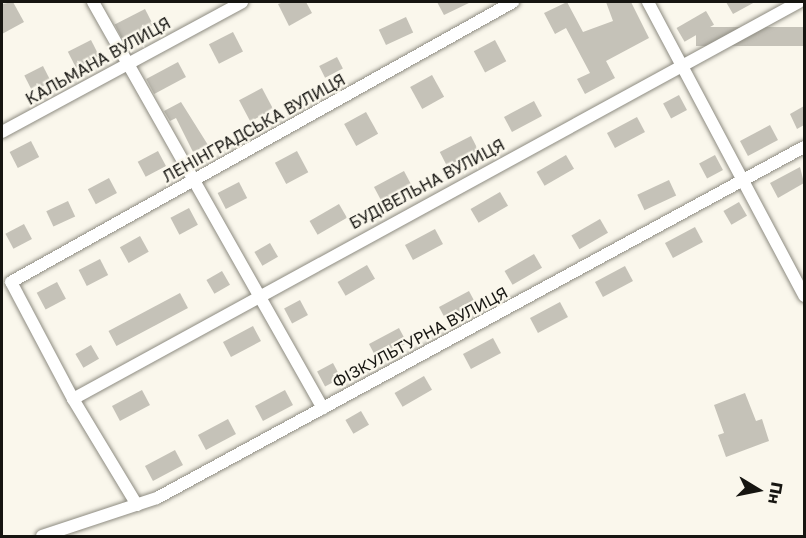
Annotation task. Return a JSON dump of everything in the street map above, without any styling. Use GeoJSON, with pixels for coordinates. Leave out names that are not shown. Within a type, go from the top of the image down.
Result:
{"type":"FeatureCollection","features":[{"type":"Feature","properties":{"kind":"street"},"geometry":{"type":"LineString","coordinates":[[93,2],[126,64],[323,408]]}},
{"type":"Feature","properties":{"kind":"street","name":"КАЛЬМАНА ВУЛИЦЯ"},"geometry":{"type":"LineString","coordinates":[[2,132],[242,2]]}},
{"type":"Feature","properties":{"kind":"street","name":"ЛЕНІНГРАДСЬКА ВУЛИЦЯ"},"geometry":{"type":"LineString","coordinates":[[73,399],[11,282],[513,2]]}},
{"type":"Feature","properties":{"kind":"street"},"geometry":{"type":"LineString","coordinates":[[648,2],[803,288]]}},
{"type":"Feature","properties":{"kind":"street","name":"БУДІВЕЛЬНА ВУЛИЦЯ"},"geometry":{"type":"LineString","coordinates":[[73,399],[258,295],[800,2]]}},
{"type":"Feature","properties":{"kind":"street","name":"ФIЗКУЛЬТУРНА ВУЛИЦЯ"},"geometry":{"type":"LineString","coordinates":[[42,537],[157,498],[804,147]]}},
{"type":"Feature","properties":{"kind":"street"},"geometry":{"type":"LineString","coordinates":[[73,399],[137,505]]}},
{"type":"Feature","properties":{"kind":"building"},"geometry":{"type":"Polygon","coordinates":[[[13,2],[24,22],[2,34],[2,4],[13,2]]]}},
{"type":"Feature","properties":{"kind":"building"},"geometry":{"type":"Polygon","coordinates":[[[306,2],[312,13],[289,26],[278,4],[306,2]]]}},
{"type":"Feature","properties":{"kind":"building"},"geometry":{"type":"Polygon","coordinates":[[[437,2],[471,2],[444,15],[437,2]]]}},
{"type":"Feature","properties":{"kind":"building"},"geometry":{"type":"Polygon","coordinates":[[[567,2],[583,32],[613,21],[606,2],[631,2],[649,38],[606,61],[615,78],[585,94],[577,79],[590,73],[566,28],[555,34],[544,13],[567,2]]]}},
{"type":"Feature","properties":{"kind":"building"},"geometry":{"type":"Polygon","coordinates":[[[726,2],[755,2],[733,14],[726,2]]]}},
{"type":"Feature","properties":{"kind":"building"},"geometry":{"type":"Polygon","coordinates":[[[145,9],[153,25],[123,40],[115,24],[145,9]]]}},
{"type":"Feature","properties":{"kind":"building"},"geometry":{"type":"Polygon","coordinates":[[[706,11],[714,25],[685,42],[677,28],[706,11]]]}},
{"type":"Feature","properties":{"kind":"building"},"geometry":{"type":"Polygon","coordinates":[[[406,17],[413,32],[386,45],[379,30],[406,17]]]}},
{"type":"Feature","properties":{"kind":"building"},"geometry":{"type":"Polygon","coordinates":[[[696,27],[804,27],[804,46],[696,46],[696,27]]]}},
{"type":"Feature","properties":{"kind":"building"},"geometry":{"type":"Polygon","coordinates":[[[233,32],[243,52],[219,64],[209,44],[233,32]]]}},
{"type":"Feature","properties":{"kind":"building"},"geometry":{"type":"Polygon","coordinates":[[[91,40],[99,56],[76,68],[68,52],[91,40]]]}},
{"type":"Feature","properties":{"kind":"building"},"geometry":{"type":"Polygon","coordinates":[[[495,40],[506,61],[485,72],[474,51],[495,40]]]}},
{"type":"Feature","properties":{"kind":"building"},"geometry":{"type":"Polygon","coordinates":[[[337,57],[343,69],[325,78],[319,66],[337,57]]]}},
{"type":"Feature","properties":{"kind":"building"},"geometry":{"type":"Polygon","coordinates":[[[178,62],[186,77],[154,94],[146,79],[178,62]]]}},
{"type":"Feature","properties":{"kind":"building"},"geometry":{"type":"Polygon","coordinates":[[[43,66],[51,82],[32,92],[24,76],[43,66]]]}},
{"type":"Feature","properties":{"kind":"building"},"geometry":{"type":"Polygon","coordinates":[[[432,75],[444,97],[422,109],[410,87],[432,75]]]}},
{"type":"Feature","properties":{"kind":"building"},"geometry":{"type":"Polygon","coordinates":[[[262,88],[273,109],[250,121],[239,100],[262,88]]]}},
{"type":"Feature","properties":{"kind":"building"},"geometry":{"type":"Polygon","coordinates":[[[679,95],[687,110],[671,118],[663,103],[679,95]]]}},
{"type":"Feature","properties":{"kind":"building"},"geometry":{"type":"Polygon","coordinates":[[[534,101],[542,116],[512,132],[504,117],[534,101]]]}},
{"type":"Feature","properties":{"kind":"building"},"geometry":{"type":"Polygon","coordinates":[[[181,102],[208,145],[193,152],[176,118],[170,121],[164,111],[181,102]]]}},
{"type":"Feature","properties":{"kind":"building"},"geometry":{"type":"Polygon","coordinates":[[[804,106],[804,125],[797,129],[790,114],[804,106]]]}},
{"type":"Feature","properties":{"kind":"building"},"geometry":{"type":"Polygon","coordinates":[[[366,112],[378,134],[356,146],[344,124],[366,112]]]}},
{"type":"Feature","properties":{"kind":"building"},"geometry":{"type":"Polygon","coordinates":[[[637,117],[645,132],[615,148],[607,133],[637,117]]]}},
{"type":"Feature","properties":{"kind":"building"},"geometry":{"type":"Polygon","coordinates":[[[770,125],[778,140],[748,156],[740,141],[770,125]]]}},
{"type":"Feature","properties":{"kind":"building"},"geometry":{"type":"Polygon","coordinates":[[[471,136],[478,150],[447,166],[440,152],[471,136]]]}},
{"type":"Feature","properties":{"kind":"building"},"geometry":{"type":"Polygon","coordinates":[[[31,141],[39,157],[18,168],[10,152],[31,141]]]}},
{"type":"Feature","properties":{"kind":"building"},"geometry":{"type":"Polygon","coordinates":[[[158,151],[166,166],[146,177],[138,162],[158,151]]]}},
{"type":"Feature","properties":{"kind":"building"},"geometry":{"type":"Polygon","coordinates":[[[297,151],[308,172],[286,184],[275,163],[297,151]]]}},
{"type":"Feature","properties":{"kind":"building"},"geometry":{"type":"Polygon","coordinates":[[[566,155],[574,169],[545,186],[537,172],[566,155]]]}},
{"type":"Feature","properties":{"kind":"building"},"geometry":{"type":"Polygon","coordinates":[[[715,155],[723,170],[707,178],[699,163],[715,155]]]}},
{"type":"Feature","properties":{"kind":"building"},"geometry":{"type":"Polygon","coordinates":[[[800,167],[804,183],[778,198],[770,183],[800,167]]]}},
{"type":"Feature","properties":{"kind":"building"},"geometry":{"type":"Polygon","coordinates":[[[404,171],[412,186],[382,202],[374,187],[404,171]]]}},
{"type":"Feature","properties":{"kind":"building"},"geometry":{"type":"Polygon","coordinates":[[[109,178],[117,193],[96,204],[88,189],[109,178]]]}},
{"type":"Feature","properties":{"kind":"building"},"geometry":{"type":"Polygon","coordinates":[[[669,180],[676,195],[644,210],[637,195],[669,180]]]}},
{"type":"Feature","properties":{"kind":"building"},"geometry":{"type":"Polygon","coordinates":[[[239,182],[247,198],[226,209],[218,193],[239,182]]]}},
{"type":"Feature","properties":{"kind":"building"},"geometry":{"type":"Polygon","coordinates":[[[500,192],[508,206],[479,223],[471,209],[500,192]]]}},
{"type":"Feature","properties":{"kind":"building"},"geometry":{"type":"Polygon","coordinates":[[[68,201],[75,216],[53,227],[46,211],[68,201]]]}},
{"type":"Feature","properties":{"kind":"building"},"geometry":{"type":"Polygon","coordinates":[[[739,202],[747,216],[731,225],[723,211],[739,202]]]}},
{"type":"Feature","properties":{"kind":"building"},"geometry":{"type":"Polygon","coordinates":[[[339,204],[347,218],[318,235],[310,221],[339,204]]]}},
{"type":"Feature","properties":{"kind":"building"},"geometry":{"type":"Polygon","coordinates":[[[189,208],[198,225],[179,235],[170,218],[189,208]]]}},
{"type":"Feature","properties":{"kind":"building"},"geometry":{"type":"Polygon","coordinates":[[[600,219],[608,233],[579,249],[571,236],[600,219]]]}},
{"type":"Feature","properties":{"kind":"building"},"geometry":{"type":"Polygon","coordinates":[[[24,224],[32,239],[13,249],[5,234],[24,224]]]}},
{"type":"Feature","properties":{"kind":"building"},"geometry":{"type":"Polygon","coordinates":[[[695,227],[703,242],[673,258],[665,243],[695,227]]]}},
{"type":"Feature","properties":{"kind":"building"},"geometry":{"type":"Polygon","coordinates":[[[435,229],[443,244],[413,260],[405,245],[435,229]]]}},
{"type":"Feature","properties":{"kind":"building"},"geometry":{"type":"Polygon","coordinates":[[[140,236],[149,252],[129,263],[120,247],[140,236]]]}},
{"type":"Feature","properties":{"kind":"building"},"geometry":{"type":"Polygon","coordinates":[[[270,243],[278,257],[262,266],[254,252],[270,243]]]}},
{"type":"Feature","properties":{"kind":"building"},"geometry":{"type":"Polygon","coordinates":[[[534,254],[542,268],[513,285],[505,271],[534,254]]]}},
{"type":"Feature","properties":{"kind":"building"},"geometry":{"type":"Polygon","coordinates":[[[100,259],[108,275],[87,286],[79,270],[100,259]]]}},
{"type":"Feature","properties":{"kind":"building"},"geometry":{"type":"Polygon","coordinates":[[[367,265],[375,279],[346,296],[338,282],[367,265]]]}},
{"type":"Feature","properties":{"kind":"building"},"geometry":{"type":"Polygon","coordinates":[[[625,266],[633,281],[603,297],[595,282],[625,266]]]}},
{"type":"Feature","properties":{"kind":"building"},"geometry":{"type":"Polygon","coordinates":[[[222,271],[230,285],[214,294],[206,280],[222,271]]]}},
{"type":"Feature","properties":{"kind":"building"},"geometry":{"type":"Polygon","coordinates":[[[57,282],[66,299],[46,310],[37,293],[57,282]]]}},
{"type":"Feature","properties":{"kind":"building"},"geometry":{"type":"Polygon","coordinates":[[[469,291],[477,306],[447,322],[439,307],[469,291]]]}},
{"type":"Feature","properties":{"kind":"building"},"geometry":{"type":"Polygon","coordinates":[[[180,293],[188,308],[116,346],[108,331],[180,293]]]}},
{"type":"Feature","properties":{"kind":"building"},"geometry":{"type":"Polygon","coordinates":[[[300,300],[308,315],[292,323],[284,308],[300,300]]]}},
{"type":"Feature","properties":{"kind":"building"},"geometry":{"type":"Polygon","coordinates":[[[560,302],[568,317],[538,333],[530,318],[560,302]]]}},
{"type":"Feature","properties":{"kind":"building"},"geometry":{"type":"Polygon","coordinates":[[[253,326],[261,341],[231,357],[223,342],[253,326]]]}},
{"type":"Feature","properties":{"kind":"building"},"geometry":{"type":"Polygon","coordinates":[[[399,328],[407,343],[377,359],[369,344],[399,328]]]}},
{"type":"Feature","properties":{"kind":"building"},"geometry":{"type":"Polygon","coordinates":[[[493,338],[501,353],[471,369],[463,354],[493,338]]]}},
{"type":"Feature","properties":{"kind":"building"},"geometry":{"type":"Polygon","coordinates":[[[91,345],[99,359],[83,368],[75,354],[91,345]]]}},
{"type":"Feature","properties":{"kind":"building"},"geometry":{"type":"Polygon","coordinates":[[[333,363],[341,378],[325,386],[317,371],[333,363]]]}},
{"type":"Feature","properties":{"kind":"building"},"geometry":{"type":"Polygon","coordinates":[[[424,376],[432,390],[403,407],[395,393],[424,376]]]}},
{"type":"Feature","properties":{"kind":"building"},"geometry":{"type":"Polygon","coordinates":[[[142,390],[150,405],[120,421],[112,406],[142,390]]]}},
{"type":"Feature","properties":{"kind":"building"},"geometry":{"type":"Polygon","coordinates":[[[285,390],[293,405],[263,421],[255,406],[285,390]]]}},
{"type":"Feature","properties":{"kind":"building"},"geometry":{"type":"Polygon","coordinates":[[[745,393],[756,421],[762,419],[769,441],[726,457],[718,435],[724,433],[714,405],[745,393]]]}},
{"type":"Feature","properties":{"kind":"building"},"geometry":{"type":"Polygon","coordinates":[[[361,411],[369,425],[353,434],[345,420],[361,411]]]}},
{"type":"Feature","properties":{"kind":"building"},"geometry":{"type":"Polygon","coordinates":[[[228,419],[236,434],[206,450],[198,435],[228,419]]]}},
{"type":"Feature","properties":{"kind":"building"},"geometry":{"type":"Polygon","coordinates":[[[175,450],[183,465],[153,481],[145,466],[175,450]]]}}]}
